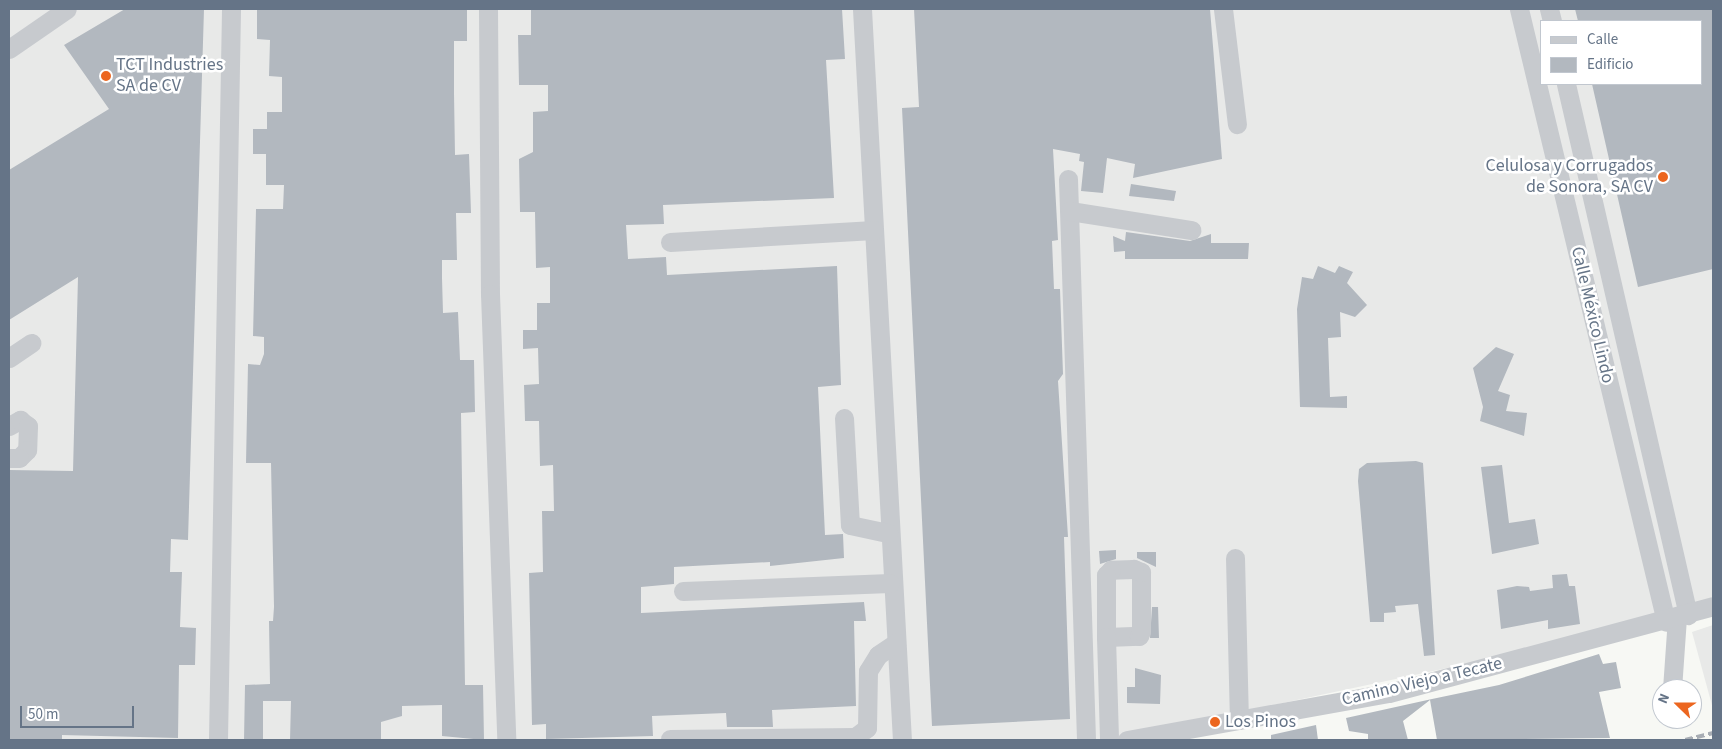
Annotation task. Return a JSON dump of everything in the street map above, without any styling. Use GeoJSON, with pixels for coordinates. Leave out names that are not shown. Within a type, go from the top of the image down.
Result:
{"type":"FeatureCollection","features":[{"type":"Feature","properties":{"kind":"street"},"geometry":{"type":"LineString","coordinates":[[9,49],[67,9]]}},
{"type":"Feature","properties":{"kind":"street"},"geometry":{"type":"LineString","coordinates":[[218,740],[231,9]]}},
{"type":"Feature","properties":{"kind":"street"},"geometry":{"type":"LineString","coordinates":[[488,9],[490,294],[506,740]]}},
{"type":"Feature","properties":{"kind":"street"},"geometry":{"type":"LineString","coordinates":[[862,9],[890,583],[902,740]]}},
{"type":"Feature","properties":{"kind":"street"},"geometry":{"type":"LineString","coordinates":[[1223,9],[1237,124]]}},
{"type":"Feature","properties":{"kind":"street","name":"Calle México Lindo"},"geometry":{"type":"LineString","coordinates":[[1519,9],[1677,618]]}},
{"type":"Feature","properties":{"kind":"street","name":"Calle México Lindo"},"geometry":{"type":"LineString","coordinates":[[1566,85],[1677,618]]}},
{"type":"Feature","properties":{"kind":"street"},"geometry":{"type":"LineString","coordinates":[[1068,179],[1086,740]]}},
{"type":"Feature","properties":{"kind":"street"},"geometry":{"type":"LineString","coordinates":[[1070,211],[1192,230]]}},
{"type":"Feature","properties":{"kind":"street"},"geometry":{"type":"LineString","coordinates":[[670,242],[874,230]]}},
{"type":"Feature","properties":{"kind":"street"},"geometry":{"type":"LineString","coordinates":[[9,358],[31,343]]}},
{"type":"Feature","properties":{"kind":"street"},"geometry":{"type":"LineString","coordinates":[[844,418],[850,525],[888,533]]}},
{"type":"Feature","properties":{"kind":"street"},"geometry":{"type":"LineString","coordinates":[[9,426],[20,420],[28,426],[27,450],[19,458],[9,458]]}},
{"type":"Feature","properties":{"kind":"street"},"geometry":{"type":"LineString","coordinates":[[1235,558],[1239,720]]}},
{"type":"Feature","properties":{"kind":"street"},"geometry":{"type":"LineString","coordinates":[[683,591],[890,583]]}},
{"type":"Feature","properties":{"kind":"street","name":"Camino Viejo a Tecate"},"geometry":{"type":"LineString","coordinates":[[1127,740],[1389,693],[1677,618],[1713,606]]}},
{"type":"Feature","properties":{"kind":"street"},"geometry":{"type":"LineString","coordinates":[[1673,679],[1677,618]]}},
{"type":"Feature","properties":{"kind":"street"},"geometry":{"type":"LineString","coordinates":[[1106,637],[1109,740]]}},
{"type":"Feature","properties":{"kind":"street"},"geometry":{"type":"LineString","coordinates":[[670,739],[855,736],[867,728],[868,671],[878,655],[896,643]]}},
{"type":"Feature","properties":{"kind":"shaded area"},"geometry":{"type":"Polygon","coordinates":[[[9,9],[1713,9],[1713,606],[1616,632],[1109,740],[9,740],[9,9]]]}},
{"type":"Feature","properties":{"kind":"shaded area"},"geometry":{"type":"Polygon","coordinates":[[[1713,625],[1713,709],[1692,632],[1713,625]]]}},
{"type":"Feature","properties":{"kind":"building"},"geometry":{"type":"Polygon","coordinates":[[[125,9],[204,9],[188,540],[171,539],[170,572],[182,572],[180,627],[196,628],[195,665],[179,665],[178,738],[62,735],[62,740],[9,740],[9,470],[73,471],[78,277],[9,320],[9,170],[109,109],[64,45],[125,9]]]}},
{"type":"Feature","properties":{"kind":"building"},"geometry":{"type":"Polygon","coordinates":[[[257,9],[467,9],[467,41],[454,41],[455,155],[469,154],[471,213],[456,213],[457,260],[442,260],[442,278],[443,313],[458,312],[460,360],[474,360],[475,412],[461,413],[465,685],[483,685],[484,740],[442,736],[442,705],[402,706],[402,716],[381,722],[381,740],[290,740],[291,701],[263,701],[263,740],[244,740],[245,685],[270,684],[269,621],[273,621],[274,607],[271,463],[246,463],[248,364],[260,365],[264,354],[264,337],[253,336],[256,209],[283,209],[284,185],[266,185],[266,154],[253,154],[253,129],[267,129],[267,112],[282,112],[282,77],[269,76],[270,40],[257,39],[257,9]]]}},
{"type":"Feature","properties":{"kind":"building"},"geometry":{"type":"Polygon","coordinates":[[[531,9],[842,9],[845,59],[826,60],[834,198],[663,205],[664,224],[626,225],[628,259],[666,257],[667,275],[837,266],[841,385],[818,387],[825,535],[843,534],[844,558],[770,566],[770,562],[674,567],[674,584],[641,587],[641,613],[864,602],[866,621],[854,621],[856,706],[772,710],[773,727],[727,727],[726,713],[652,716],[653,736],[546,739],[546,724],[532,725],[529,573],[543,572],[542,511],[554,511],[553,465],[540,466],[539,421],[525,421],[524,385],[539,384],[538,348],[523,349],[523,330],[537,330],[537,303],[550,303],[550,267],[536,268],[535,212],[520,212],[519,159],[533,152],[533,112],[548,111],[548,85],[519,85],[518,35],[531,35],[531,9]]]}},
{"type":"Feature","properties":{"kind":"building"},"geometry":{"type":"Polygon","coordinates":[[[914,9],[1210,9],[1222,159],[1133,178],[1135,164],[1107,158],[1103,193],[1081,191],[1084,162],[1079,161],[1080,154],[1053,149],[1058,240],[1052,241],[1054,289],[1060,289],[1063,374],[1058,381],[1068,537],[1064,537],[1070,719],[932,726],[902,108],[919,107],[914,9]]]}},
{"type":"Feature","properties":{"kind":"building","name":"Celulosa y Corrugados de Sonora, SA CV"},"geometry":{"type":"Polygon","coordinates":[[[1575,9],[1713,9],[1713,269],[1638,287],[1592,85],[1702,85],[1702,20],[1578,20],[1575,9]]]}},
{"type":"Feature","properties":{"kind":"building"},"geometry":{"type":"Polygon","coordinates":[[[1131,184],[1176,191],[1174,201],[1129,196],[1131,184]]]}},
{"type":"Feature","properties":{"kind":"building"},"geometry":{"type":"Polygon","coordinates":[[[1126,232],[1190,241],[1211,234],[1211,243],[1249,243],[1248,259],[1125,259],[1125,251],[1114,252],[1113,236],[1125,241],[1126,232]]]}},
{"type":"Feature","properties":{"kind":"building"},"geometry":{"type":"Polygon","coordinates":[[[1318,266],[1335,273],[1339,266],[1353,272],[1347,283],[1367,305],[1355,317],[1340,312],[1341,337],[1328,338],[1330,397],[1347,396],[1347,408],[1300,407],[1297,309],[1302,277],[1313,279],[1318,266]]]}},
{"type":"Feature","properties":{"kind":"building"},"geometry":{"type":"Polygon","coordinates":[[[1496,347],[1514,354],[1498,391],[1510,395],[1506,411],[1527,413],[1524,436],[1480,421],[1483,407],[1473,368],[1496,347]]]}},
{"type":"Feature","properties":{"kind":"building"},"geometry":{"type":"Polygon","coordinates":[[[1416,461],[1423,463],[1435,655],[1424,656],[1418,604],[1395,606],[1396,612],[1384,613],[1384,622],[1370,622],[1358,481],[1359,469],[1367,463],[1416,461]]]}},
{"type":"Feature","properties":{"kind":"building"},"geometry":{"type":"Polygon","coordinates":[[[1502,465],[1509,523],[1535,519],[1539,544],[1492,554],[1481,467],[1502,465]]]}},
{"type":"Feature","properties":{"kind":"building"},"geometry":{"type":"Polygon","coordinates":[[[1116,550],[1116,559],[1100,564],[1099,551],[1116,550]]]}},
{"type":"Feature","properties":{"kind":"building"},"geometry":{"type":"Polygon","coordinates":[[[1137,552],[1156,552],[1156,567],[1137,558],[1137,552]]]}},
{"type":"Feature","properties":{"kind":"building"},"geometry":{"type":"Polygon","coordinates":[[[1567,574],[1569,586],[1575,586],[1580,624],[1548,629],[1548,620],[1501,629],[1497,590],[1517,586],[1529,587],[1530,591],[1553,588],[1552,575],[1567,574]]]}},
{"type":"Feature","properties":{"kind":"building"},"geometry":{"type":"Polygon","coordinates":[[[1152,607],[1158,607],[1159,638],[1150,638],[1152,607]]]}},
{"type":"Feature","properties":{"kind":"building"},"geometry":{"type":"Polygon","coordinates":[[[1599,654],[1603,664],[1616,662],[1621,688],[1599,692],[1610,738],[1437,740],[1430,700],[1403,721],[1408,740],[1368,740],[1368,734],[1349,731],[1346,718],[1499,685],[1599,654]]]}},
{"type":"Feature","properties":{"kind":"building"},"geometry":{"type":"Polygon","coordinates":[[[1135,668],[1161,675],[1160,704],[1127,703],[1127,687],[1135,687],[1135,668]]]}},
{"type":"Feature","properties":{"kind":"building"},"geometry":{"type":"Polygon","coordinates":[[[1316,725],[1318,740],[1271,740],[1271,735],[1316,725]]]}},
{"type":"Feature","properties":{"kind":"railway"},"geometry":{"type":"LineString","coordinates":[[1685,740],[1713,733]]}},
{"type":"Feature","properties":{"kind":"place","name":"TCT Industries SA de CV"},"geometry":{"type":"Point","coordinates":[106,76]}},
{"type":"Feature","properties":{"kind":"place","name":"Celulosa y Corrugados de Sonora, SA CV"},"geometry":{"type":"Point","coordinates":[1663,177]}},
{"type":"Feature","properties":{"kind":"place","name":"Los Pinos"},"geometry":{"type":"Point","coordinates":[1215,722]}}]}
